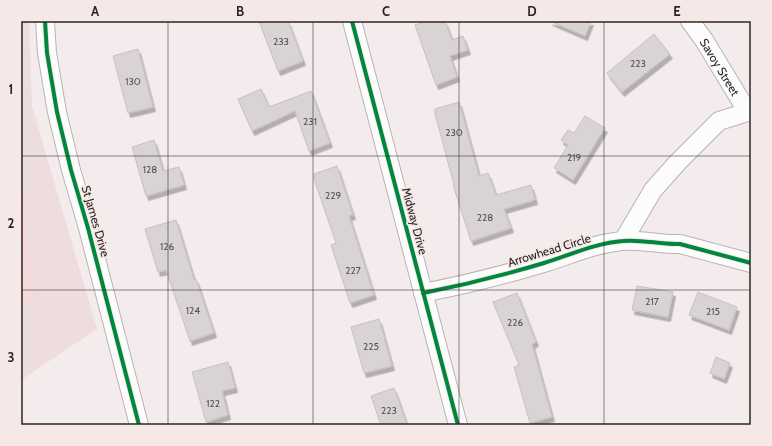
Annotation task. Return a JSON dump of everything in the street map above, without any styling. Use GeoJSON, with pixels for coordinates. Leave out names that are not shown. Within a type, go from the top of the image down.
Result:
{"type":"FeatureCollection","features":[{"type":"Feature","properties":{"kind":"street","name":"St James Drive"},"geometry":{"type":"LineString","coordinates":[[44,21],[57,112],[139,425]]}},
{"type":"Feature","properties":{"kind":"street","name":"Midway Drive"},"geometry":{"type":"LineString","coordinates":[[352,21],[458,425]]}},
{"type":"Feature","properties":{"kind":"street","name":"Savoy Street"},"geometry":{"type":"LineString","coordinates":[[690,21],[704,40],[744,106],[751,111]]}},
{"type":"Feature","properties":{"kind":"street"},"geometry":{"type":"LineString","coordinates":[[623,241],[653,190],[678,162],[719,121],[751,111]]}},
{"type":"Feature","properties":{"kind":"street","name":"Arrowhead Circle"},"geometry":{"type":"LineString","coordinates":[[423,293],[505,275],[598,245],[623,241],[646,241],[669,245],[680,244],[751,263]]}},
{"type":"Feature","properties":{"kind":"shaded area"},"geometry":{"type":"Polygon","coordinates":[[[21,21],[29,21],[32,106],[97,329],[21,380],[21,21]]]}},
{"type":"Feature","properties":{"kind":"shaded area"},"geometry":{"type":"Polygon","coordinates":[[[21,175],[34,302],[21,303],[21,175]]]}},
{"type":"Feature","properties":{"kind":"building"},"geometry":{"type":"Polygon","coordinates":[[[259,21],[288,21],[303,61],[278,71],[259,21]]]}},
{"type":"Feature","properties":{"kind":"building"},"geometry":{"type":"Polygon","coordinates":[[[426,21],[445,21],[452,40],[463,36],[468,50],[450,56],[457,77],[436,85],[415,25],[426,21]]]}},
{"type":"Feature","properties":{"kind":"building"},"geometry":{"type":"Polygon","coordinates":[[[550,21],[591,21],[585,36],[550,21]]]}},
{"type":"Feature","properties":{"kind":"building"},"geometry":{"type":"Polygon","coordinates":[[[654,34],[670,54],[622,92],[607,73],[654,34]]]}},
{"type":"Feature","properties":{"kind":"building"},"geometry":{"type":"Polygon","coordinates":[[[138,49],[153,107],[128,113],[113,56],[138,49]]]}},
{"type":"Feature","properties":{"kind":"building"},"geometry":{"type":"Polygon","coordinates":[[[261,89],[269,107],[311,91],[330,143],[309,151],[295,111],[252,131],[238,99],[261,89]]]}},
{"type":"Feature","properties":{"kind":"building"},"geometry":{"type":"Polygon","coordinates":[[[459,102],[479,176],[488,173],[496,195],[531,185],[535,200],[504,209],[511,228],[471,241],[453,185],[435,114],[435,109],[459,102]]]}},
{"type":"Feature","properties":{"kind":"building"},"geometry":{"type":"Polygon","coordinates":[[[585,116],[605,128],[573,180],[554,168],[568,145],[561,140],[568,130],[574,133],[585,116]]]}},
{"type":"Feature","properties":{"kind":"building"},"geometry":{"type":"Polygon","coordinates":[[[154,140],[163,171],[179,167],[184,185],[146,196],[132,147],[154,140]]]}},
{"type":"Feature","properties":{"kind":"building"},"geometry":{"type":"Polygon","coordinates":[[[337,166],[353,215],[349,216],[374,295],[350,303],[331,245],[336,243],[314,179],[314,174],[337,166]]]}},
{"type":"Feature","properties":{"kind":"building"},"geometry":{"type":"Polygon","coordinates":[[[176,220],[194,280],[196,279],[214,333],[190,341],[166,270],[158,272],[145,229],[176,220]]]}},
{"type":"Feature","properties":{"kind":"building"},"geometry":{"type":"Polygon","coordinates":[[[637,286],[673,292],[668,317],[632,310],[637,286]]]}},
{"type":"Feature","properties":{"kind":"building"},"geometry":{"type":"Polygon","coordinates":[[[698,292],[737,307],[729,330],[689,315],[698,292]]]}},
{"type":"Feature","properties":{"kind":"building"},"geometry":{"type":"Polygon","coordinates":[[[517,293],[536,342],[532,344],[552,417],[530,423],[514,367],[519,365],[493,302],[517,293]]]}},
{"type":"Feature","properties":{"kind":"building"},"geometry":{"type":"Polygon","coordinates":[[[379,319],[392,366],[364,373],[351,327],[379,319]]]}},
{"type":"Feature","properties":{"kind":"building"},"geometry":{"type":"Polygon","coordinates":[[[716,357],[730,363],[724,379],[710,373],[716,357]]]}},
{"type":"Feature","properties":{"kind":"building"},"geometry":{"type":"Polygon","coordinates":[[[228,362],[235,388],[222,391],[228,415],[206,422],[192,372],[228,362]]]}},
{"type":"Feature","properties":{"kind":"building"},"geometry":{"type":"Polygon","coordinates":[[[394,388],[407,425],[381,425],[371,396],[394,388]]]}},
{"type":"Feature","properties":{"kind":"cycle path"},"geometry":{"type":"LineString","coordinates":[[45,21],[47,53],[57,112],[139,425]]}},
{"type":"Feature","properties":{"kind":"cycle path"},"geometry":{"type":"LineString","coordinates":[[352,21],[458,425]]}},
{"type":"Feature","properties":{"kind":"cycle path"},"geometry":{"type":"LineString","coordinates":[[423,293],[499,276],[603,244],[623,241],[680,244],[751,263]]}}]}
